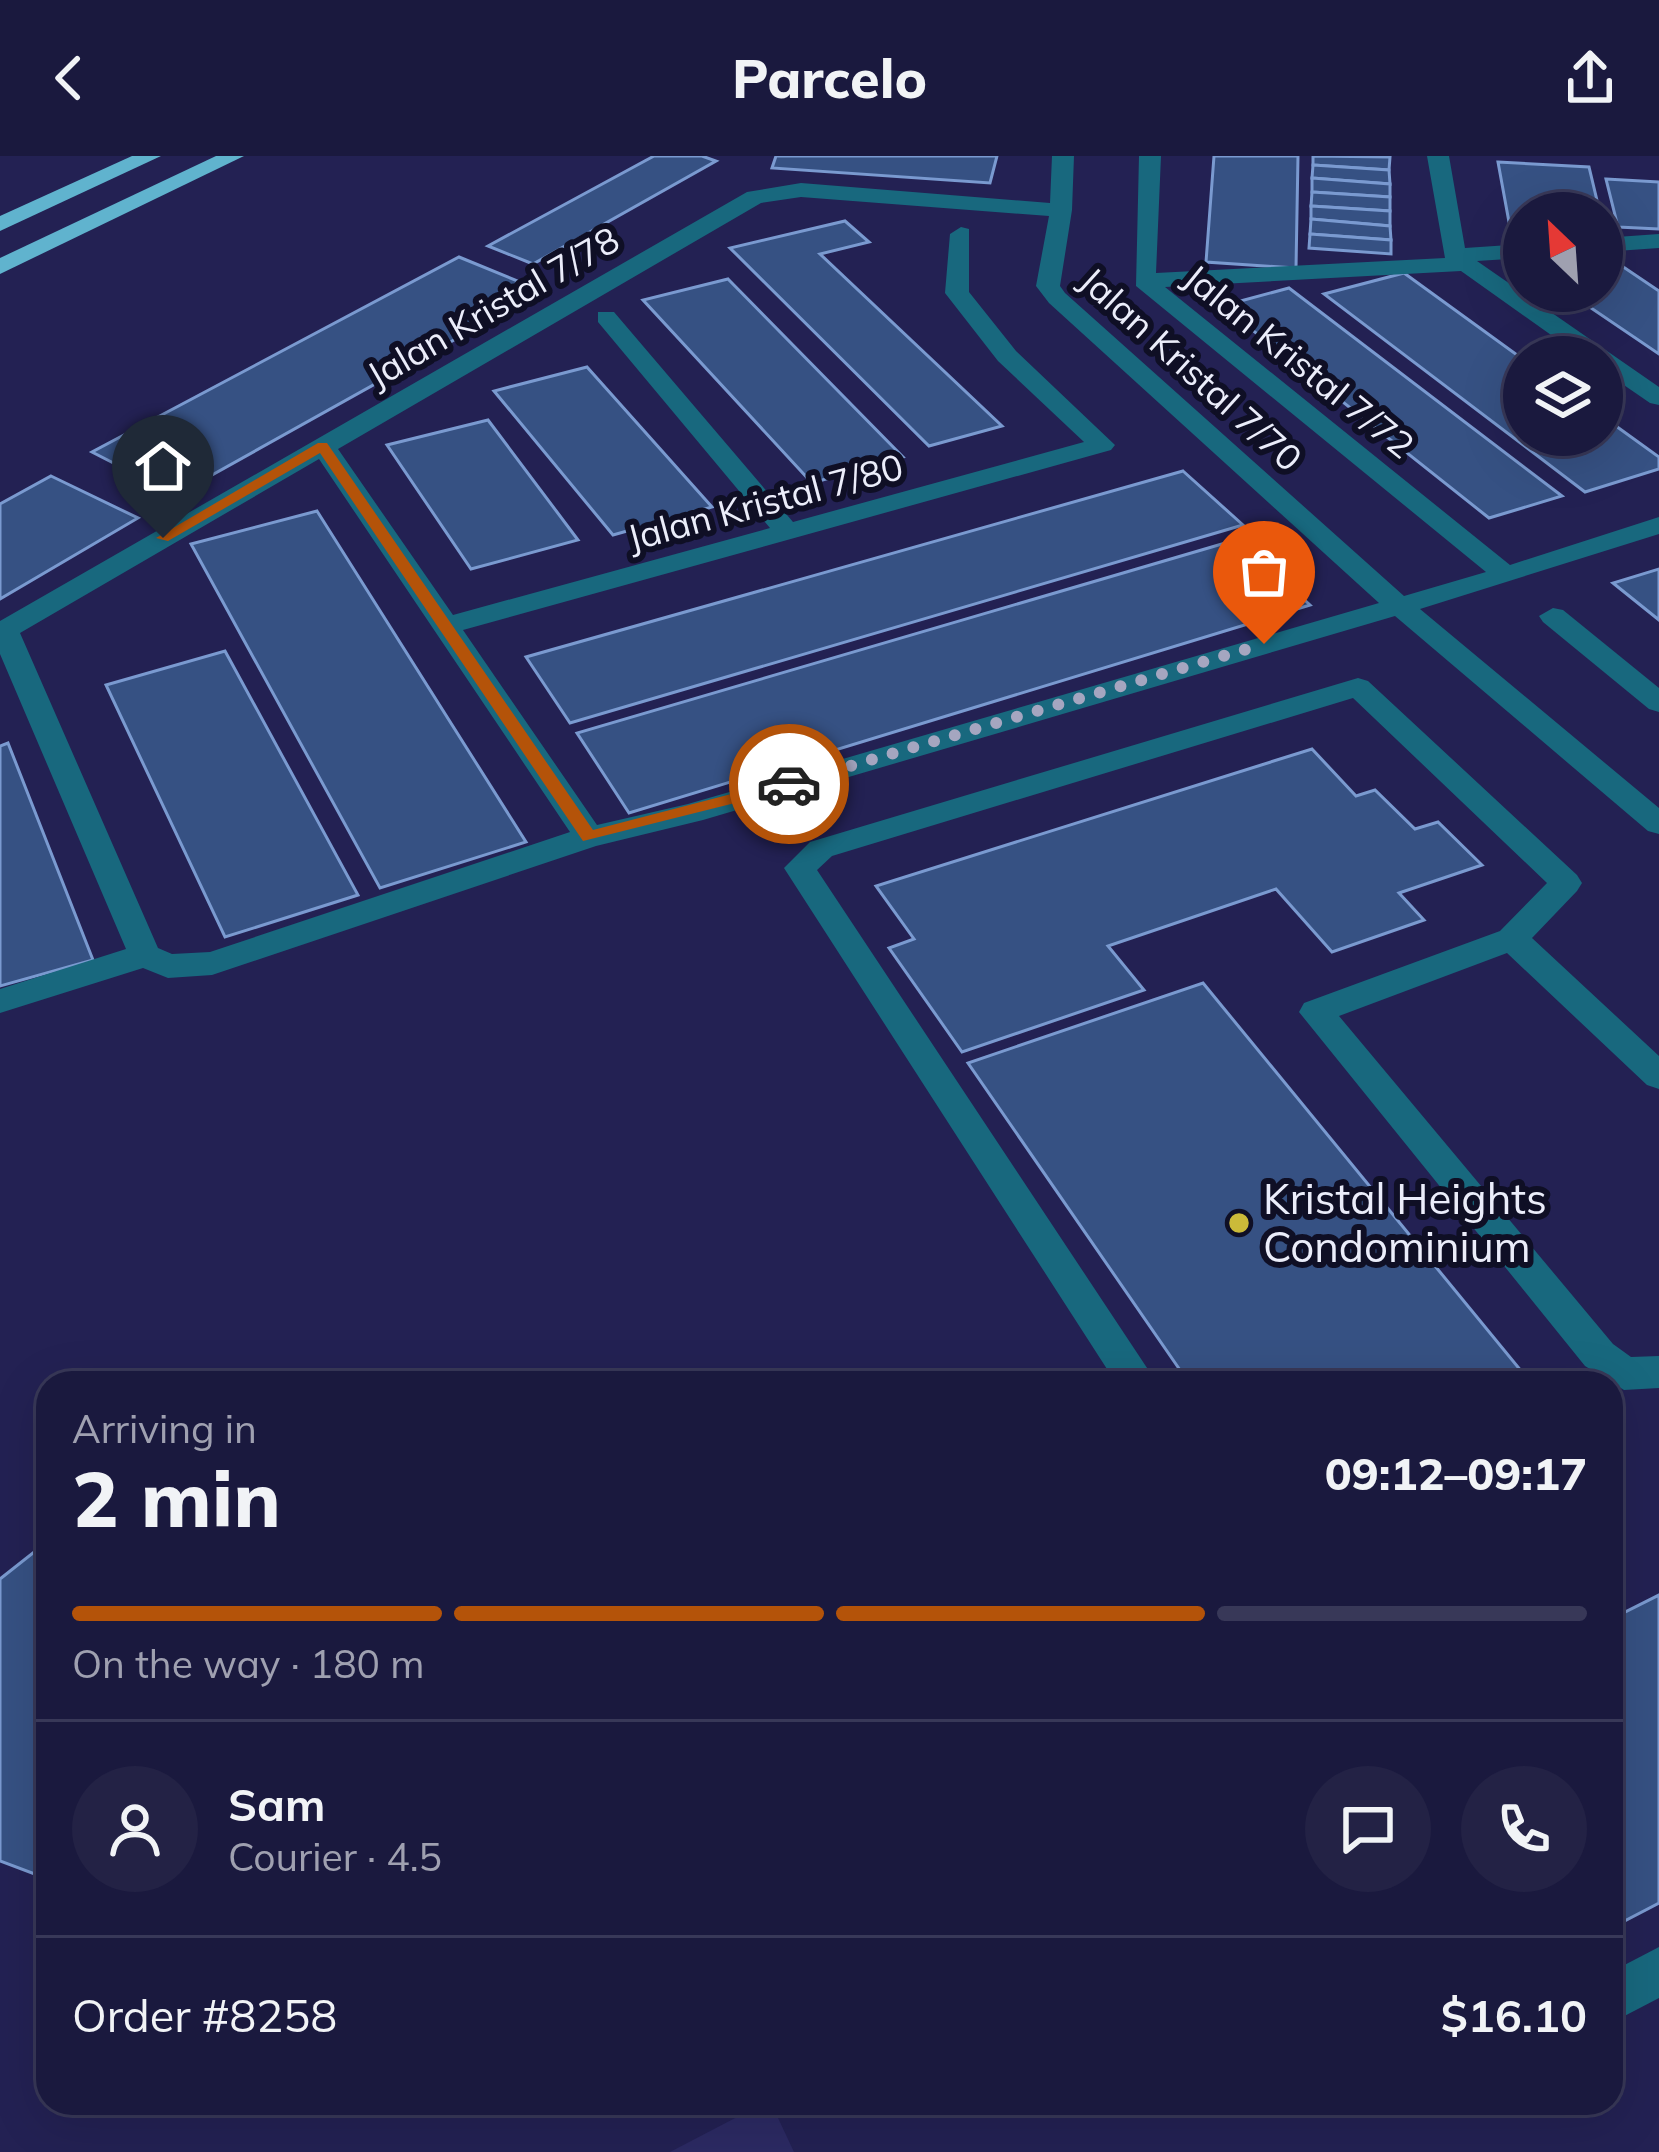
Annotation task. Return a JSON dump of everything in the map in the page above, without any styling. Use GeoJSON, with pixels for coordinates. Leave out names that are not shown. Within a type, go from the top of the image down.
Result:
{"type":"FeatureCollection","features":[{"type":"Feature","properties":{"kind":"highway"},"geometry":{"type":"LineString","coordinates":[[0,224],[150,156]]}},
{"type":"Feature","properties":{"kind":"highway"},"geometry":{"type":"LineString","coordinates":[[0,267],[233,156]]}},
{"type":"Feature","properties":{"kind":"street","name":"Jalan Kristal 7/70"},"geometry":{"type":"LineString","coordinates":[[1063,156],[1061,210],[1048,286],[1057,298],[1398,605],[1659,824]]}},
{"type":"Feature","properties":{"kind":"street","name":"Jalan Kristal 7/72"},"geometry":{"type":"LineString","coordinates":[[1150,156],[1144,281],[1506,575]]}},
{"type":"Feature","properties":{"kind":"street"},"geometry":{"type":"LineString","coordinates":[[1438,156],[1459,260],[1568,336]]}},
{"type":"Feature","properties":{"kind":"street","name":"Jalan Kristal 7/78"},"geometry":{"type":"LineString","coordinates":[[2,632],[755,197],[801,190],[1061,210]]}},
{"type":"Feature","properties":{"kind":"street","name":"Jalan Kristal 7/80"},"geometry":{"type":"LineString","coordinates":[[446,626],[1102,446],[1007,356],[957,293],[961,234]]}},
{"type":"Feature","properties":{"kind":"street"},"geometry":{"type":"LineString","coordinates":[[1623,244],[1659,241]]}},
{"type":"Feature","properties":{"kind":"street"},"geometry":{"type":"LineString","coordinates":[[1144,281],[1503,254]]}},
{"type":"Feature","properties":{"kind":"street"},"geometry":{"type":"LineString","coordinates":[[606,317],[788,533]]}},
{"type":"Feature","properties":{"kind":"street"},"geometry":{"type":"LineString","coordinates":[[1623,374],[1659,398]]}},
{"type":"Feature","properties":{"kind":"street"},"geometry":{"type":"LineString","coordinates":[[322,446],[589,837]]}},
{"type":"Feature","properties":{"kind":"street"},"geometry":{"type":"LineString","coordinates":[[2,632],[145,955],[168,966],[212,963],[589,837],[692,813],[1506,575],[1659,525]]}},
{"type":"Feature","properties":{"kind":"street"},"geometry":{"type":"LineString","coordinates":[[1553,616],[1659,703]]}},
{"type":"Feature","properties":{"kind":"street"},"geometry":{"type":"LineString","coordinates":[[1129,1371],[800,868],[821,849],[1358,687],[1566,884],[1512,939],[1316,1012],[1599,1355],[1620,1371]]}},
{"type":"Feature","properties":{"kind":"street"},"geometry":{"type":"LineString","coordinates":[[1512,939],[1659,1076]]}},
{"type":"Feature","properties":{"kind":"street"},"geometry":{"type":"LineString","coordinates":[[0,1001],[145,955]]}},
{"type":"Feature","properties":{"kind":"street"},"geometry":{"type":"LineString","coordinates":[[1623,1373],[1659,1372]]}},
{"type":"Feature","properties":{"kind":"street"},"geometry":{"type":"LineString","coordinates":[[1623,1992],[1659,1971]]}},
{"type":"Feature","properties":{"kind":"shaded area"},"geometry":{"type":"Polygon","coordinates":[[[741,2115],[777,2115],[794,2152],[670,2152],[741,2115]]]}},
{"type":"Feature","properties":{"kind":"building"},"geometry":{"type":"Polygon","coordinates":[[[654,156],[702,156],[716,161],[533,264],[488,246],[654,156]]]}},
{"type":"Feature","properties":{"kind":"building"},"geometry":{"type":"Polygon","coordinates":[[[776,156],[997,156],[990,183],[772,168],[776,156]]]}},
{"type":"Feature","properties":{"kind":"building"},"geometry":{"type":"Polygon","coordinates":[[[1214,156],[1298,156],[1296,268],[1206,262],[1214,156]]]}},
{"type":"Feature","properties":{"kind":"building"},"geometry":{"type":"Polygon","coordinates":[[[1313,156],[1390,157],[1389,170],[1313,165],[1313,156]]]}},
{"type":"Feature","properties":{"kind":"building"},"geometry":{"type":"Polygon","coordinates":[[[1498,162],[1589,167],[1595,192],[1503,192],[1498,162]]]}},
{"type":"Feature","properties":{"kind":"building"},"geometry":{"type":"Polygon","coordinates":[[[1313,165],[1389,170],[1390,184],[1312,178],[1313,165]]]}},
{"type":"Feature","properties":{"kind":"building"},"geometry":{"type":"Polygon","coordinates":[[[1312,178],[1390,184],[1390,197],[1312,192],[1312,178]]]}},
{"type":"Feature","properties":{"kind":"building"},"geometry":{"type":"Polygon","coordinates":[[[1606,179],[1659,182],[1659,229],[1623,227],[1623,192],[1609,192],[1606,179]]]}},
{"type":"Feature","properties":{"kind":"building"},"geometry":{"type":"Polygon","coordinates":[[[1312,192],[1390,197],[1390,211],[1311,206],[1312,192]]]}},
{"type":"Feature","properties":{"kind":"building"},"geometry":{"type":"Polygon","coordinates":[[[1311,206],[1390,211],[1390,226],[1311,219],[1311,206]]]}},
{"type":"Feature","properties":{"kind":"building"},"geometry":{"type":"Polygon","coordinates":[[[1311,219],[1390,226],[1391,240],[1310,234],[1311,219]]]}},
{"type":"Feature","properties":{"kind":"building"},"geometry":{"type":"Polygon","coordinates":[[[845,221],[869,242],[820,254],[1002,426],[929,446],[730,248],[845,221]]]}},
{"type":"Feature","properties":{"kind":"building"},"geometry":{"type":"Polygon","coordinates":[[[1310,234],[1391,240],[1391,254],[1309,248],[1310,234]]]}},
{"type":"Feature","properties":{"kind":"building"},"geometry":{"type":"Polygon","coordinates":[[[459,257],[542,291],[176,495],[92,452],[459,257]]]}},
{"type":"Feature","properties":{"kind":"building"},"geometry":{"type":"Polygon","coordinates":[[[1623,267],[1659,291],[1659,354],[1597,312],[1623,312],[1623,267]]]}},
{"type":"Feature","properties":{"kind":"building"},"geometry":{"type":"Polygon","coordinates":[[[1404,273],[1503,345],[1503,430],[1324,294],[1404,273]]]}},
{"type":"Feature","properties":{"kind":"building"},"geometry":{"type":"Polygon","coordinates":[[[728,279],[903,457],[812,483],[643,300],[728,279]]]}},
{"type":"Feature","properties":{"kind":"building"},"geometry":{"type":"Polygon","coordinates":[[[1289,288],[1503,451],[1503,456],[1510,456],[1562,496],[1489,518],[1222,306],[1289,288]]]}},
{"type":"Feature","properties":{"kind":"building"},"geometry":{"type":"Polygon","coordinates":[[[587,367],[712,507],[613,535],[494,391],[587,367]]]}},
{"type":"Feature","properties":{"kind":"building"},"geometry":{"type":"Polygon","coordinates":[[[488,420],[578,540],[471,569],[387,445],[488,420]]]}},
{"type":"Feature","properties":{"kind":"building"},"geometry":{"type":"Polygon","coordinates":[[[1623,431],[1659,457],[1659,469],[1585,492],[1538,456],[1623,456],[1623,431]]]}},
{"type":"Feature","properties":{"kind":"building"},"geometry":{"type":"Polygon","coordinates":[[[1183,471],[1243,525],[570,723],[526,657],[1183,471]]]}},
{"type":"Feature","properties":{"kind":"building"},"geometry":{"type":"Polygon","coordinates":[[[51,476],[138,518],[0,599],[0,504],[51,476]]]}},
{"type":"Feature","properties":{"kind":"building"},"geometry":{"type":"Polygon","coordinates":[[[317,511],[526,842],[380,888],[191,544],[317,511]]]}},
{"type":"Feature","properties":{"kind":"building"},"geometry":{"type":"Polygon","coordinates":[[[1239,539],[1310,605],[629,813],[577,733],[1239,539]]]}},
{"type":"Feature","properties":{"kind":"building"},"geometry":{"type":"Polygon","coordinates":[[[1659,569],[1659,620],[1613,583],[1659,569]]]}},
{"type":"Feature","properties":{"kind":"building"},"geometry":{"type":"Polygon","coordinates":[[[225,651],[358,895],[225,937],[106,685],[225,651]]]}},
{"type":"Feature","properties":{"kind":"building"},"geometry":{"type":"Polygon","coordinates":[[[8,743],[93,960],[0,986],[0,746],[8,743]]]}},
{"type":"Feature","properties":{"kind":"building"},"geometry":{"type":"Polygon","coordinates":[[[1312,749],[1356,796],[1375,790],[1415,829],[1438,822],[1482,865],[1399,893],[1424,920],[1332,952],[1276,889],[1108,946],[1144,990],[962,1052],[889,948],[914,939],[876,886],[1312,749]]]}},
{"type":"Feature","properties":{"kind":"building","name":"Kristal Heights Condominium"},"geometry":{"type":"Polygon","coordinates":[[[1203,983],[1521,1371],[1181,1371],[968,1063],[1203,983]]]}},
{"type":"Feature","properties":{"kind":"building"},"geometry":{"type":"Polygon","coordinates":[[[36,1550],[36,1874],[0,1861],[0,1579],[36,1550]]]}},
{"type":"Feature","properties":{"kind":"building"},"geometry":{"type":"Polygon","coordinates":[[[1659,1595],[1659,1903],[1623,1922],[1623,1613],[1659,1595]]]}},
{"type":"Feature","properties":{"kind":"way so far"},"geometry":{"type":"LineString","coordinates":[[789,784],[1264,644]]}},
{"type":"Feature","properties":{"kind":"place","name":"Kristal Heights Condominium"},"geometry":{"type":"Point","coordinates":[1239,1223]}},
{"type":"Feature","properties":{"kind":"route"},"geometry":{"type":"LineString","coordinates":[[163,538],[322,446],[589,837],[789,784]]}}]}
